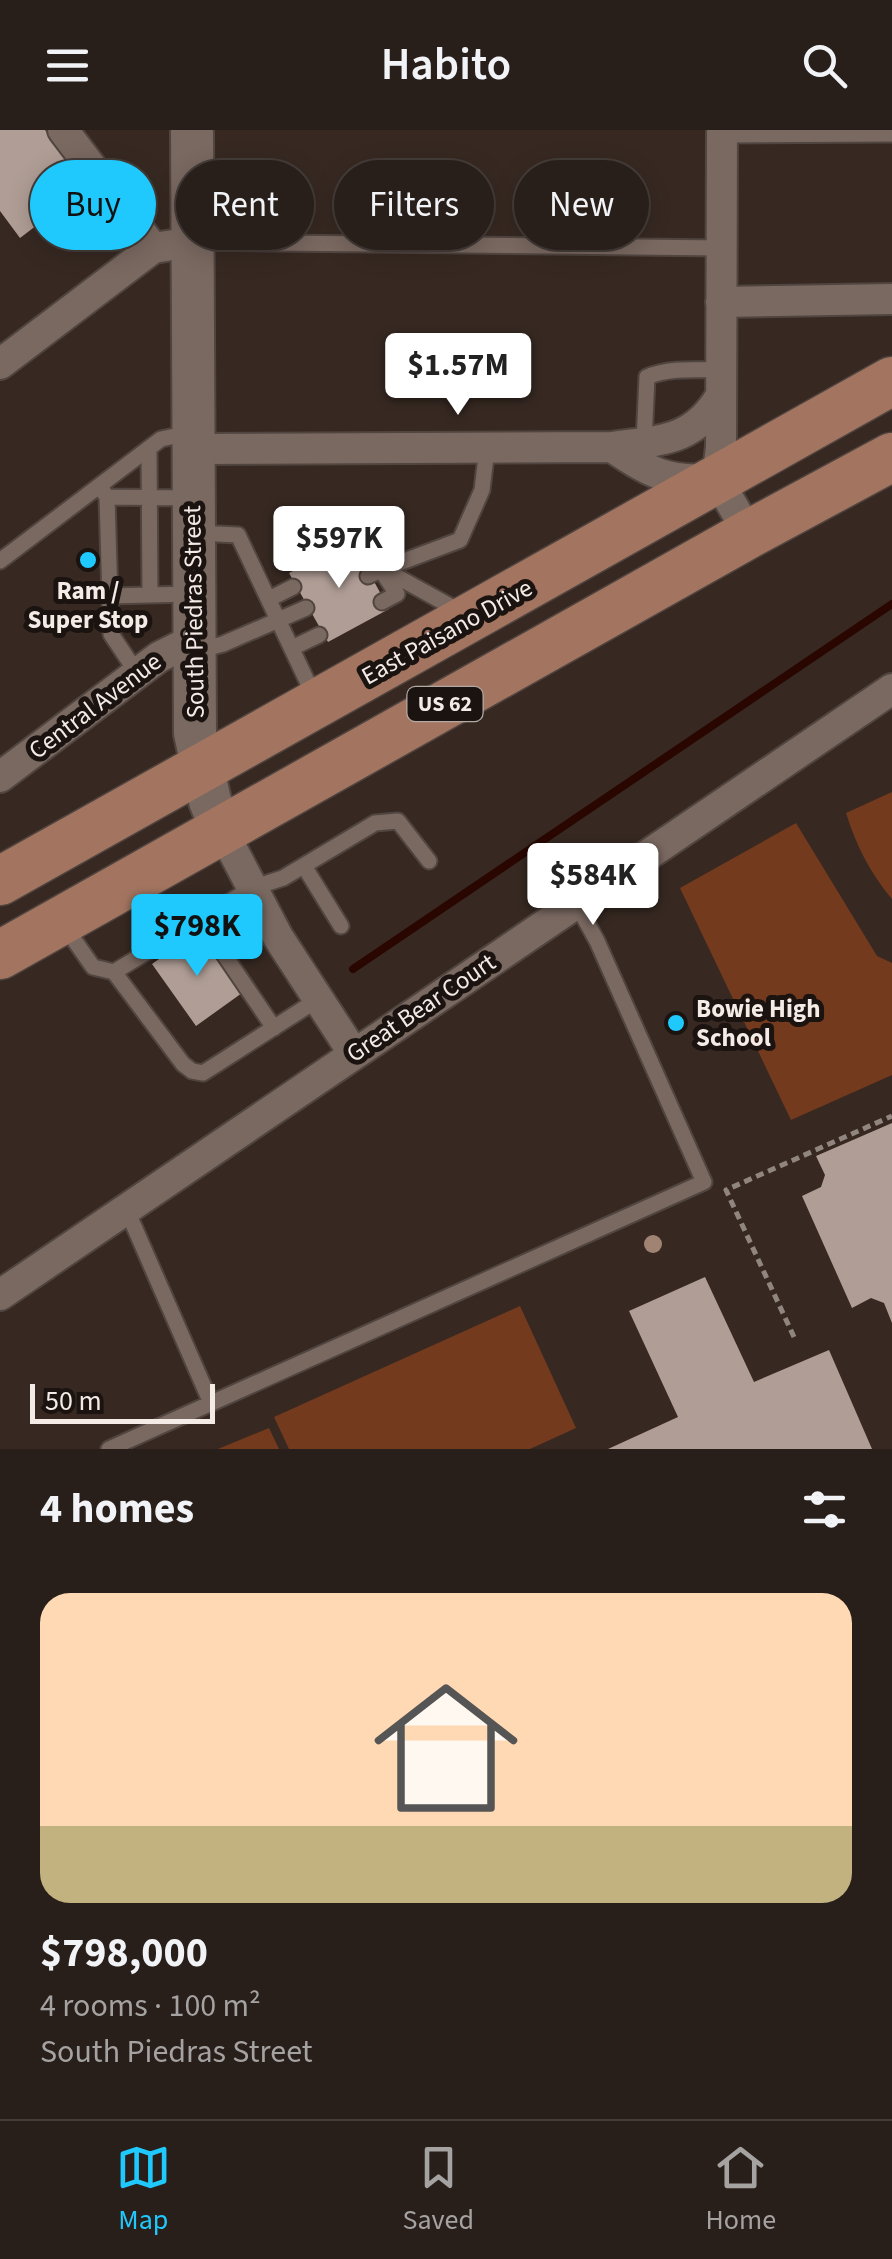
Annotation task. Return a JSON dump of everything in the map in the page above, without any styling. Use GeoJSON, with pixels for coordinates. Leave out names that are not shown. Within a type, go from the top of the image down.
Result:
{"type":"FeatureCollection","features":[{"type":"Feature","properties":{"kind":"main road","name":"South Piedras Street"},"geometry":{"type":"LineString","coordinates":[[192,130],[173,245],[192,441],[195,733],[222,830]]}},
{"type":"Feature","properties":{"kind":"main road","name":"East Paisano Drive"},"geometry":{"type":"LineString","coordinates":[[0,881],[892,381]]}},
{"type":"Feature","properties":{"kind":"main road","name":"US 62"},"geometry":{"type":"LineString","coordinates":[[0,955],[892,457]]}},
{"type":"Feature","properties":{"kind":"street"},"geometry":{"type":"LineString","coordinates":[[0,364],[173,245],[63,130]]}},
{"type":"Feature","properties":{"kind":"street"},"geometry":{"type":"LineString","coordinates":[[722,132],[721,447],[717,479],[749,534]]}},
{"type":"Feature","properties":{"kind":"street"},"geometry":{"type":"LineString","coordinates":[[721,302],[892,300]]}},
{"type":"Feature","properties":{"kind":"street"},"geometry":{"type":"LineString","coordinates":[[192,441],[612,447],[682,436],[708,418],[720,384]]}},
{"type":"Feature","properties":{"kind":"street"},"geometry":{"type":"LineString","coordinates":[[612,447],[657,476],[682,481],[717,479]]}},
{"type":"Feature","properties":{"kind":"street","name":"Central Avenue"},"geometry":{"type":"LineString","coordinates":[[0,777],[158,657],[193,646]]}},
{"type":"Feature","properties":{"kind":"street","name":"Great Bear Court"},"geometry":{"type":"LineString","coordinates":[[0,1295],[892,689]]}},
{"type":"Feature","properties":{"kind":"street","name":"South Piedras Street"},"geometry":{"type":"LineString","coordinates":[[222,830],[278,937],[354,1054]]}},
{"type":"Feature","properties":{"kind":"lane"},"geometry":{"type":"LineString","coordinates":[[722,132],[892,134]]}},
{"type":"Feature","properties":{"kind":"lane"},"geometry":{"type":"LineString","coordinates":[[173,245],[721,248]]}},
{"type":"Feature","properties":{"kind":"lane"},"geometry":{"type":"LineString","coordinates":[[644,442],[648,378],[656,373],[684,370],[720,384]]}},
{"type":"Feature","properties":{"kind":"lane"},"geometry":{"type":"LineString","coordinates":[[0,561],[103,492],[161,440],[192,441]]}},
{"type":"Feature","properties":{"kind":"lane"},"geometry":{"type":"LineString","coordinates":[[375,573],[460,540],[482,490],[487,448]]}},
{"type":"Feature","properties":{"kind":"lane"},"geometry":{"type":"LineString","coordinates":[[149,449],[144,563],[150,594]]}},
{"type":"Feature","properties":{"kind":"lane"},"geometry":{"type":"LineString","coordinates":[[103,492],[149,498],[238,535],[318,704]]}},
{"type":"Feature","properties":{"kind":"lane"},"geometry":{"type":"LineString","coordinates":[[103,492],[111,532],[112,634],[137,673]]}},
{"type":"Feature","properties":{"kind":"lane"},"geometry":{"type":"LineString","coordinates":[[357,554],[367,549],[375,573],[396,594],[382,602]]}},
{"type":"Feature","properties":{"kind":"lane"},"geometry":{"type":"LineString","coordinates":[[375,573],[472,618]]}},
{"type":"Feature","properties":{"kind":"lane"},"geometry":{"type":"LineString","coordinates":[[270,599],[292,588]]}},
{"type":"Feature","properties":{"kind":"lane"},"geometry":{"type":"LineString","coordinates":[[109,596],[193,594]]}},
{"type":"Feature","properties":{"kind":"lane"},"geometry":{"type":"LineString","coordinates":[[193,646],[224,644],[306,608]]}},
{"type":"Feature","properties":{"kind":"lane"},"geometry":{"type":"LineString","coordinates":[[292,648],[318,635]]}},
{"type":"Feature","properties":{"kind":"lane"},"geometry":{"type":"LineString","coordinates":[[114,972],[252,888],[284,878],[375,823],[398,821],[429,860]]}},
{"type":"Feature","properties":{"kind":"lane"},"geometry":{"type":"LineString","coordinates":[[304,866],[341,926]]}},
{"type":"Feature","properties":{"kind":"lane"},"geometry":{"type":"LineString","coordinates":[[109,1449],[704,1182],[597,941],[576,903]]}},
{"type":"Feature","properties":{"kind":"lane"},"geometry":{"type":"LineString","coordinates":[[200,918],[274,1028]]}},
{"type":"Feature","properties":{"kind":"lane"},"geometry":{"type":"LineString","coordinates":[[61,920],[92,968],[114,972],[192,1071],[203,1073],[317,1000]]}},
{"type":"Feature","properties":{"kind":"lane"},"geometry":{"type":"LineString","coordinates":[[126,1208],[211,1402]]}},
{"type":"Feature","properties":{"kind":"path"},"geometry":{"type":"LineString","coordinates":[[794,1337],[726,1190],[892,1116]]}},
{"type":"Feature","properties":{"kind":"shaded area"},"geometry":{"type":"Polygon","coordinates":[[[892,792],[892,899],[864,858],[846,813],[892,792]]]}},
{"type":"Feature","properties":{"kind":"shaded area"},"geometry":{"type":"Polygon","coordinates":[[[796,823],[877,956],[892,963],[892,1075],[791,1120],[680,888],[796,823]]]}},
{"type":"Feature","properties":{"kind":"shaded area"},"geometry":{"type":"Polygon","coordinates":[[[520,1306],[576,1428],[530,1449],[289,1449],[274,1417],[520,1306]]]}},
{"type":"Feature","properties":{"kind":"shaded area"},"geometry":{"type":"Polygon","coordinates":[[[269,1428],[279,1449],[218,1449],[269,1428]]]}},
{"type":"Feature","properties":{"kind":"building"},"geometry":{"type":"Polygon","coordinates":[[[0,130],[45,130],[67,160],[30,160],[30,230],[20,238],[0,211],[0,130]]]}},
{"type":"Feature","properties":{"kind":"building"},"geometry":{"type":"Polygon","coordinates":[[[352,541],[389,609],[328,642],[289,573],[352,541]]]}},
{"type":"Feature","properties":{"kind":"building"},"geometry":{"type":"Polygon","coordinates":[[[193,935],[200,946],[206,942],[242,993],[196,1026],[152,964],[193,935]]]}},
{"type":"Feature","properties":{"kind":"building"},"geometry":{"type":"Polygon","coordinates":[[[892,1123],[892,1323],[884,1303],[871,1298],[852,1308],[802,1196],[821,1187],[825,1175],[816,1156],[892,1123]]]}},
{"type":"Feature","properties":{"kind":"building"},"geometry":{"type":"Polygon","coordinates":[[[705,1277],[754,1382],[829,1350],[872,1449],[608,1449],[678,1417],[629,1311],[705,1277]]]}},
{"type":"Feature","properties":{"kind":"waterway"},"geometry":{"type":"LineString","coordinates":[[353,969],[892,604]]}},
{"type":"Feature","properties":{"kind":"place","name":"Ram / Super Stop"},"geometry":{"type":"Point","coordinates":[88,560]}},
{"type":"Feature","properties":{"kind":"place","name":"Bowie High School"},"geometry":{"type":"Point","coordinates":[676,1023]}}]}
